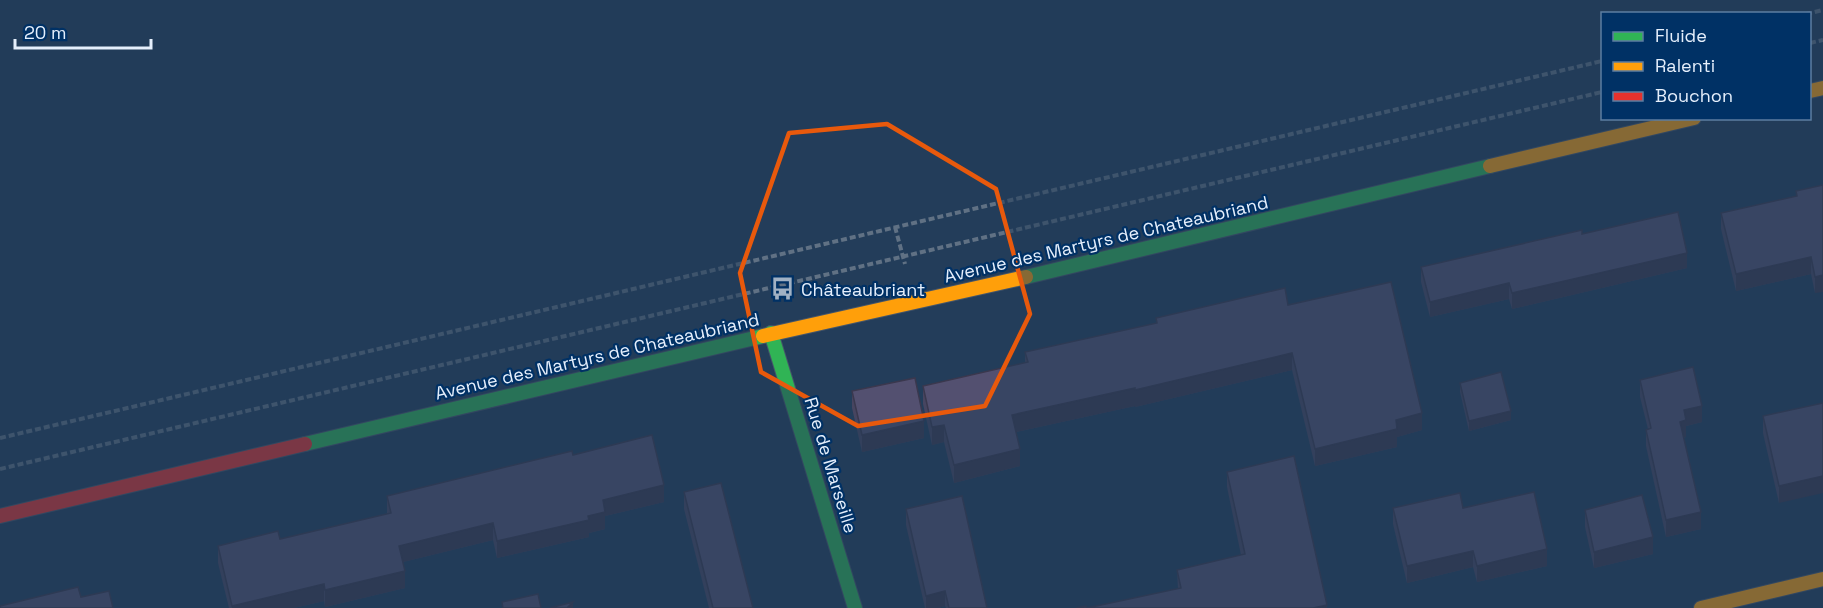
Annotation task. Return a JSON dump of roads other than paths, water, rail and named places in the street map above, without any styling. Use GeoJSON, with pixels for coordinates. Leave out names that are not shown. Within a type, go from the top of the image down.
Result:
{"type":"FeatureCollection","features":[{"type":"Feature","properties":{"kind":"street","name":"Avenue des Martyrs de Chateaubriand"},"geometry":{"type":"LineString","coordinates":[[0,516],[771,333],[914,303],[1686,120]]}},
{"type":"Feature","properties":{"kind":"street","name":"Rue de Marseille"},"geometry":{"type":"LineString","coordinates":[[771,333],[855,608]]}},
{"type":"Feature","properties":{"kind":"street"},"geometry":{"type":"LineString","coordinates":[[1701,608],[1823,579]]}},
{"type":"Feature","properties":{"kind":"place","name":"Châteaubriant"},"geometry":{"type":"Point","coordinates":[783,289]}}]}
